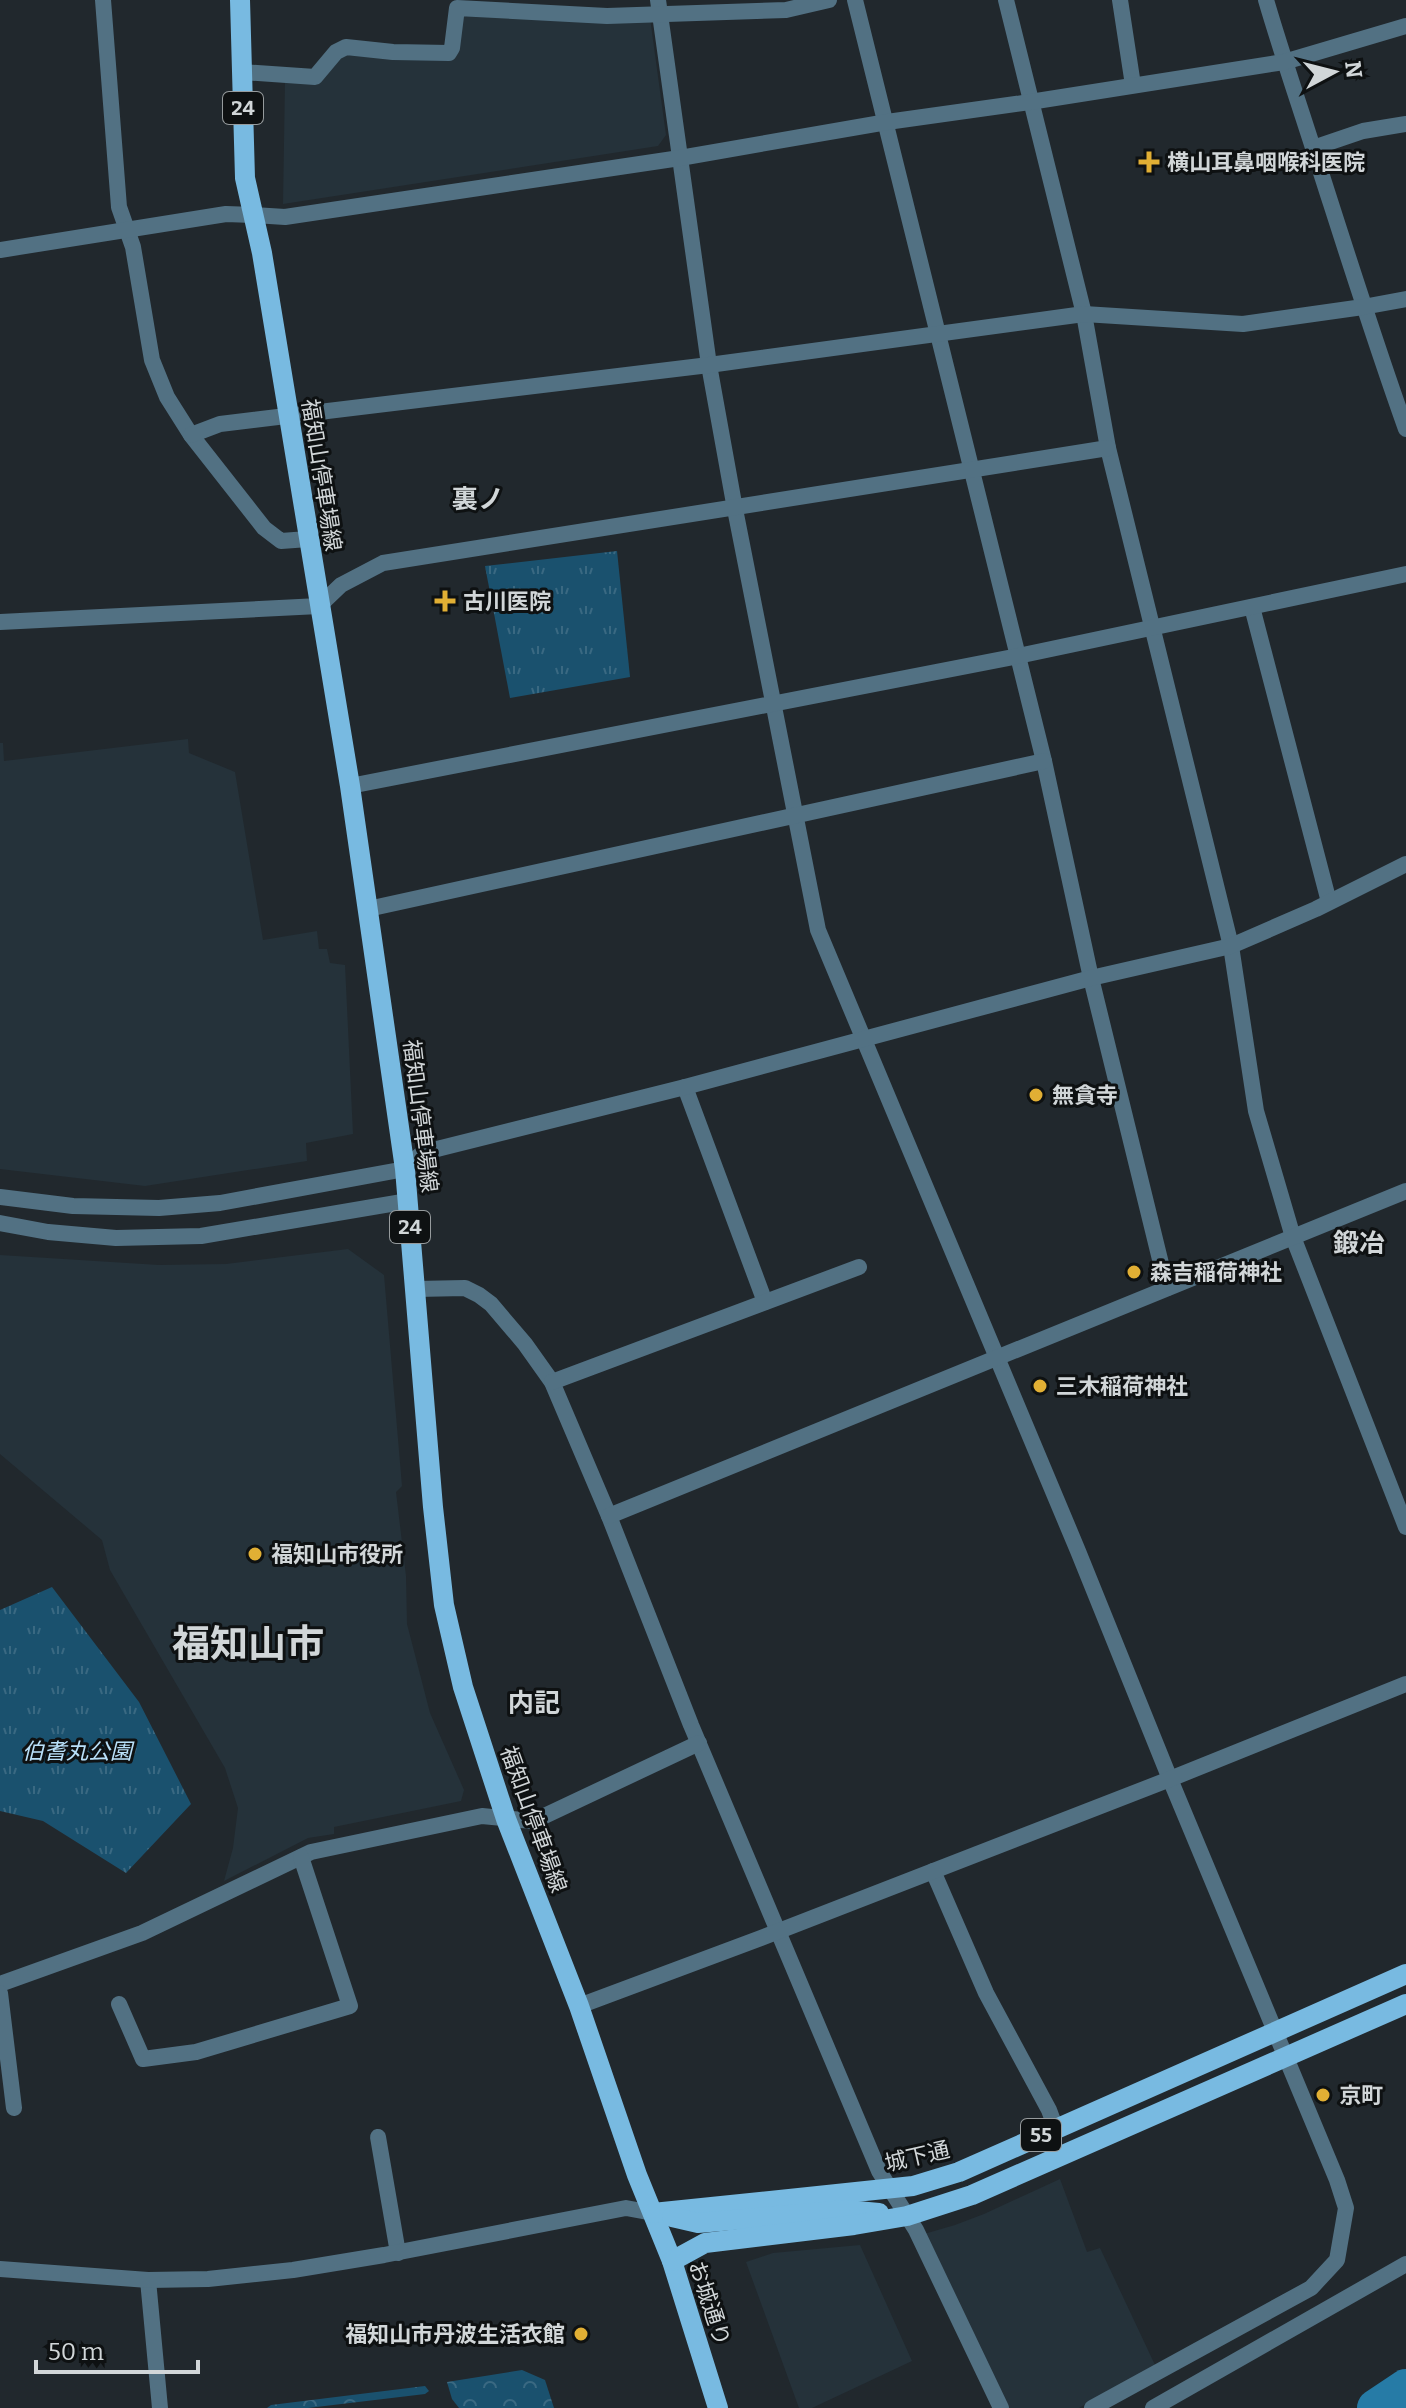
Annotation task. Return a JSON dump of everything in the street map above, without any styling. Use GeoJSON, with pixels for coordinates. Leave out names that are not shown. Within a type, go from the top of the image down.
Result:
{"type":"FeatureCollection","features":[{"type":"Feature","properties":{"kind":"main road","name":"福知山停車場線"},"geometry":{"type":"LineString","coordinates":[[240,0],[245,178],[262,253],[350,786],[405,1169],[444,1605],[463,1687],[506,1819],[579,2006],[653,2213]]}},
{"type":"Feature","properties":{"kind":"main road","name":"城下通"},"geometry":{"type":"LineString","coordinates":[[653,2213],[913,2186],[959,2172],[1406,1974]]}},
{"type":"Feature","properties":{"kind":"main road","name":"55"},"geometry":{"type":"LineString","coordinates":[[672,2261],[705,2243],[907,2216],[972,2195],[1406,2004]]}},
{"type":"Feature","properties":{"kind":"main road","name":"55"},"geometry":{"type":"LineString","coordinates":[[653,2213],[698,2223],[846,2210],[907,2216]]}},
{"type":"Feature","properties":{"kind":"main road","name":"お城通り"},"geometry":{"type":"LineString","coordinates":[[653,2213],[672,2261],[718,2408]]}},
{"type":"Feature","properties":{"kind":"street"},"geometry":{"type":"LineString","coordinates":[[103,0],[119,207],[135,256],[152,360],[167,397],[191,435],[264,528],[281,541],[308,539]]}},
{"type":"Feature","properties":{"kind":"street"},"geometry":{"type":"LineString","coordinates":[[242,72],[315,77],[336,52],[346,47],[449,53],[457,8],[607,16],[659,7],[786,10],[829,0]]}},
{"type":"Feature","properties":{"kind":"street"},"geometry":{"type":"LineString","coordinates":[[855,0],[1044,761],[1091,978],[1167,1288]]}},
{"type":"Feature","properties":{"kind":"street"},"geometry":{"type":"LineString","coordinates":[[1006,0],[1084,314],[1108,448],[1231,946],[1256,1111],[1293,1237],[1406,1527]]}},
{"type":"Feature","properties":{"kind":"street"},"geometry":{"type":"LineString","coordinates":[[1120,0],[1133,85]]}},
{"type":"Feature","properties":{"kind":"street"},"geometry":{"type":"LineString","coordinates":[[1266,0],[1363,307],[1406,429]]}},
{"type":"Feature","properties":{"kind":"street"},"geometry":{"type":"LineString","coordinates":[[659,7],[709,365],[818,930],[1078,1551],[1346,2208],[1337,2260],[1311,2288],[1092,2408]]}},
{"type":"Feature","properties":{"kind":"street"},"geometry":{"type":"LineString","coordinates":[[0,250],[226,214],[285,217],[1284,62],[1406,26]]}},
{"type":"Feature","properties":{"kind":"street"},"geometry":{"type":"LineString","coordinates":[[1313,148],[1363,131],[1406,124]]}},
{"type":"Feature","properties":{"kind":"street"},"geometry":{"type":"LineString","coordinates":[[191,435],[220,424],[709,365],[1084,314],[1243,324],[1406,299]]}},
{"type":"Feature","properties":{"kind":"street"},"geometry":{"type":"LineString","coordinates":[[0,622],[319,606],[341,585],[383,563],[1108,448]]}},
{"type":"Feature","properties":{"kind":"street"},"geometry":{"type":"LineString","coordinates":[[350,786],[1018,656],[1406,574]]}},
{"type":"Feature","properties":{"kind":"street"},"geometry":{"type":"LineString","coordinates":[[1252,607],[1329,902]]}},
{"type":"Feature","properties":{"kind":"street"},"geometry":{"type":"LineString","coordinates":[[368,909],[1044,761]]}},
{"type":"Feature","properties":{"kind":"street"},"geometry":{"type":"LineString","coordinates":[[0,1197],[73,1206],[159,1208],[220,1203],[405,1169],[422,1153],[685,1087],[1091,978],[1231,946],[1406,864]]}},
{"type":"Feature","properties":{"kind":"street"},"geometry":{"type":"LineString","coordinates":[[685,1087],[765,1302]]}},
{"type":"Feature","properties":{"kind":"street"},"geometry":{"type":"LineString","coordinates":[[609,1516],[1406,1191]]}},
{"type":"Feature","properties":{"kind":"street"},"geometry":{"type":"LineString","coordinates":[[0,1223],[48,1232],[116,1238],[201,1236],[408,1201]]}},
{"type":"Feature","properties":{"kind":"street"},"geometry":{"type":"LineString","coordinates":[[552,1382],[859,1267]]}},
{"type":"Feature","properties":{"kind":"street"},"geometry":{"type":"LineString","coordinates":[[416,1289],[465,1288],[479,1295],[491,1304],[525,1344],[552,1382],[699,1743],[879,2171],[907,2216],[1001,2408]]}},
{"type":"Feature","properties":{"kind":"street"},"geometry":{"type":"LineString","coordinates":[[579,2006],[1170,1779],[1406,1684]]}},
{"type":"Feature","properties":{"kind":"street"},"geometry":{"type":"LineString","coordinates":[[0,1984],[142,1933],[311,1852],[482,1816],[538,1819],[699,1743]]}},
{"type":"Feature","properties":{"kind":"street"},"geometry":{"type":"LineString","coordinates":[[119,2004],[143,2059],[196,2052],[350,2006],[301,1857]]}},
{"type":"Feature","properties":{"kind":"street"},"geometry":{"type":"LineString","coordinates":[[933,1871],[986,1993],[1049,2110],[1056,2129]]}},
{"type":"Feature","properties":{"kind":"street"},"geometry":{"type":"LineString","coordinates":[[0,1993],[3,2045],[14,2108]]}},
{"type":"Feature","properties":{"kind":"street"},"geometry":{"type":"LineString","coordinates":[[378,2137],[398,2253]]}},
{"type":"Feature","properties":{"kind":"street"},"geometry":{"type":"LineString","coordinates":[[0,2269],[148,2280],[208,2279],[293,2270],[398,2253],[626,2208],[653,2213]]}},
{"type":"Feature","properties":{"kind":"street"},"geometry":{"type":"LineString","coordinates":[[1153,2408],[1406,2264]]}},
{"type":"Feature","properties":{"kind":"street"},"geometry":{"type":"LineString","coordinates":[[148,2280],[160,2408]]}},
{"type":"Feature","properties":{"kind":"shaded area"},"geometry":{"type":"Polygon","coordinates":[[[459,11],[650,18],[666,135],[658,146],[283,204],[285,81],[319,82],[340,55],[450,57],[459,11]]]}},
{"type":"Feature","properties":{"kind":"shaded area"},"geometry":{"type":"Polygon","coordinates":[[[188,739],[189,753],[235,772],[263,940],[317,931],[319,949],[327,949],[330,963],[345,965],[353,1134],[306,1143],[307,1161],[145,1186],[0,1169],[0,743],[3,743],[4,761],[188,739]]]}},
{"type":"Feature","properties":{"kind":"shaded area","name":"福知山市役所"},"geometry":{"type":"Polygon","coordinates":[[[348,1249],[384,1275],[402,1486],[396,1492],[406,1576],[407,1624],[430,1713],[464,1790],[461,1801],[334,1827],[334,1834],[308,1838],[224,1881],[233,1848],[238,1808],[225,1768],[110,1570],[102,1540],[0,1454],[0,1255],[159,1265],[226,1264],[348,1249]]]}},
{"type":"Feature","properties":{"kind":"shaded area"},"geometry":{"type":"Polygon","coordinates":[[[1060,2179],[1087,2252],[1100,2248],[1155,2365],[1079,2408],[1006,2408],[924,2234],[984,2214],[1060,2179]]]}},
{"type":"Feature","properties":{"kind":"shaded area"},"geometry":{"type":"Polygon","coordinates":[[[860,2245],[912,2361],[812,2408],[799,2408],[746,2262],[773,2253],[860,2245]]]}},
{"type":"Feature","properties":{"kind":"green space"},"geometry":{"type":"Polygon","coordinates":[[[617,551],[630,677],[510,698],[485,566],[617,551]]]}},
{"type":"Feature","properties":{"kind":"green space","name":"伯耆丸公園"},"geometry":{"type":"Polygon","coordinates":[[[52,1587],[139,1702],[191,1804],[126,1873],[43,1821],[0,1811],[0,1610],[52,1587]]]}},
{"type":"Feature","properties":{"kind":"green space"},"geometry":{"type":"Polygon","coordinates":[[[522,2370],[545,2380],[554,2408],[459,2408],[452,2399],[447,2382],[522,2370]]]}},
{"type":"Feature","properties":{"kind":"green space"},"geometry":{"type":"Polygon","coordinates":[[[425,2386],[429,2391],[425,2394],[308,2408],[267,2408],[271,2405],[425,2386]]]}},
{"type":"Feature","properties":{"kind":"waterway"},"geometry":{"type":"LineString","coordinates":[[1376,2408],[1406,2388]]}},
{"type":"Feature","properties":{"kind":"place","name":"横山耳鼻咽喉科医院"},"geometry":{"type":"Point","coordinates":[1149,162]}},
{"type":"Feature","properties":{"kind":"place","name":"古川医院"},"geometry":{"type":"Point","coordinates":[445,601]}},
{"type":"Feature","properties":{"kind":"place","name":"無貪寺"},"geometry":{"type":"Point","coordinates":[1036,1095]}},
{"type":"Feature","properties":{"kind":"place","name":"森吉稲荷神社"},"geometry":{"type":"Point","coordinates":[1134,1272]}},
{"type":"Feature","properties":{"kind":"place","name":"三木稲荷神社"},"geometry":{"type":"Point","coordinates":[1040,1386]}},
{"type":"Feature","properties":{"kind":"place","name":"福知山市役所"},"geometry":{"type":"Point","coordinates":[255,1554]}},
{"type":"Feature","properties":{"kind":"place","name":"京町"},"geometry":{"type":"Point","coordinates":[1323,2095]}},
{"type":"Feature","properties":{"kind":"place","name":"福知山市丹波生活衣館"},"geometry":{"type":"Point","coordinates":[581,2334]}},
{"type":"Feature","properties":{"kind":"district","name":"裏ノ"},"geometry":{"type":"Point","coordinates":[478,499]}},
{"type":"Feature","properties":{"kind":"district","name":"鍛冶"},"geometry":{"type":"Point","coordinates":[1359,1243]}},
{"type":"Feature","properties":{"kind":"district","name":"福知山市"},"geometry":{"type":"Point","coordinates":[248,1644]}},
{"type":"Feature","properties":{"kind":"district","name":"内記"},"geometry":{"type":"Point","coordinates":[534,1703]}}]}
